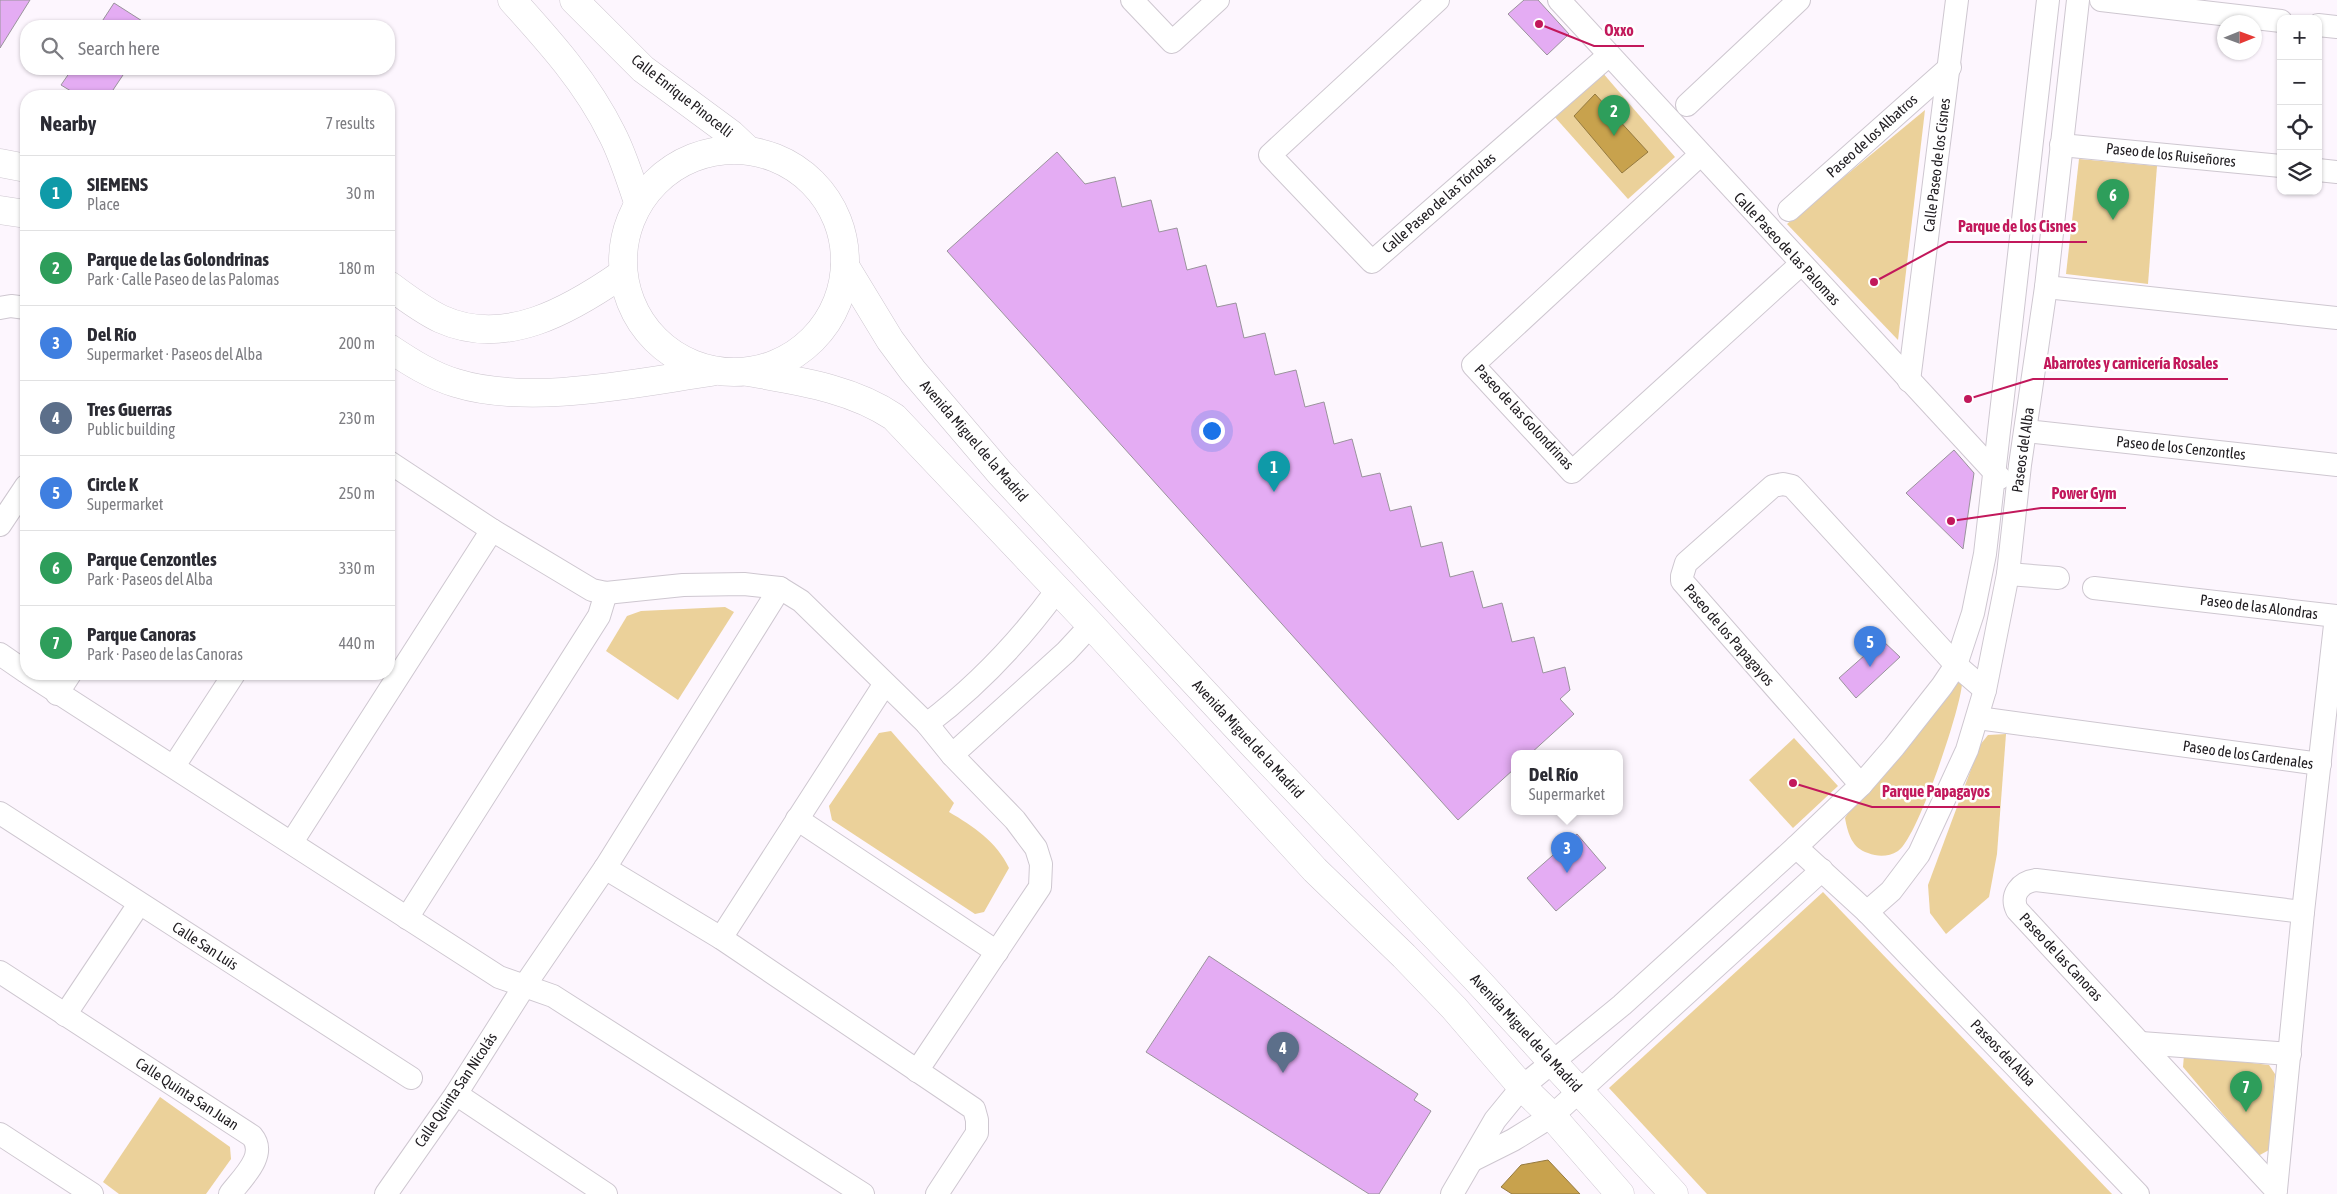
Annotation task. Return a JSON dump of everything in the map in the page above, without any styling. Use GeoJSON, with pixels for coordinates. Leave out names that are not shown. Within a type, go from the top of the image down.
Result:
{"type":"FeatureCollection","features":[{"type":"Feature","properties":{"kind":"main road"},"geometry":{"type":"LineString","coordinates":[[512,0],[555,48],[587,90],[613,134],[638,202]]}},
{"type":"Feature","properties":{"kind":"main road","name":"Calle Enrique Pinocelli"},"geometry":{"type":"LineString","coordinates":[[574,0],[643,69],[731,134],[748,150]]}},
{"type":"Feature","properties":{"kind":"main road"},"geometry":{"type":"LineString","coordinates":[[715,372],[695,366],[676,357],[660,345],[646,330],[635,313],[627,294],[622,274],[624,237],[638,202],[659,177],[686,159],[716,150],[748,150],[775,157],[799,170],[819,189],[834,212],[843,238],[845,266],[841,292],[831,316],[816,337],[796,354],[773,366],[748,372]]}},
{"type":"Feature","properties":{"kind":"main road"},"geometry":{"type":"LineString","coordinates":[[0,163],[20,167]]}},
{"type":"Feature","properties":{"kind":"main road"},"geometry":{"type":"LineString","coordinates":[[0,210],[20,213]]}},
{"type":"Feature","properties":{"kind":"main road","name":"Avenida Miguel de la Madrid"},"geometry":{"type":"LineString","coordinates":[[845,266],[890,340],[913,371],[1000,473],[1674,1194]]}},
{"type":"Feature","properties":{"kind":"main road"},"geometry":{"type":"LineString","coordinates":[[395,289],[440,318],[464,328],[491,329],[523,326],[564,311],[622,274]]}},
{"type":"Feature","properties":{"kind":"main road"},"geometry":{"type":"LineString","coordinates":[[395,352],[430,373],[456,383],[502,391],[552,392],[715,372],[748,372],[809,383],[878,406],[894,418],[938,463],[1091,625],[1315,870],[1404,956],[1454,1008],[1522,1087],[1552,1116],[1620,1194]]}},
{"type":"Feature","properties":{"kind":"street"},"geometry":{"type":"LineString","coordinates":[[1132,0],[1172,42],[1218,0]]}},
{"type":"Feature","properties":{"kind":"street","name":"Calle Paseo de las Tórtolas"},"geometry":{"type":"LineString","coordinates":[[1438,0],[1270,155],[1372,262],[1608,55]]}},
{"type":"Feature","properties":{"kind":"street"},"geometry":{"type":"LineString","coordinates":[[1687,105],[1799,0]]}},
{"type":"Feature","properties":{"kind":"street"},"geometry":{"type":"LineString","coordinates":[[1950,67],[1957,0]]}},
{"type":"Feature","properties":{"kind":"street","name":"Paseos del Alba"},"geometry":{"type":"LineString","coordinates":[[1452,1194],[1495,1120],[1522,1087],[1622,1005],[1796,848],[1861,785],[1918,717],[1956,665],[1967,636],[1979,591],[2048,0]]}},
{"type":"Feature","properties":{"kind":"street","name":"Paseos del Alba"},"geometry":{"type":"LineString","coordinates":[[1867,912],[1891,890],[1919,854],[1967,750],[1986,690],[2008,574],[2016,495],[2046,287],[2078,0]]}},
{"type":"Feature","properties":{"kind":"street"},"geometry":{"type":"LineString","coordinates":[[2101,0],[2277,20]]}},
{"type":"Feature","properties":{"kind":"street","name":"Calle Paseo de las Palomas"},"geometry":{"type":"LineString","coordinates":[[1572,4],[1608,55],[2016,495]]}},
{"type":"Feature","properties":{"kind":"street"},"geometry":{"type":"LineString","coordinates":[[2322,25],[2337,27]]}},
{"type":"Feature","properties":{"kind":"street","name":"Paseo de los Albatros"},"geometry":{"type":"LineString","coordinates":[[1789,210],[1950,67]]}},
{"type":"Feature","properties":{"kind":"street","name":"Calle Paseo de los Cisnes"},"geometry":{"type":"LineString","coordinates":[[1909,381],[1950,67]]}},
{"type":"Feature","properties":{"kind":"street","name":"Paseo de los Ruiseñores"},"geometry":{"type":"LineString","coordinates":[[2061,145],[2277,166]]}},
{"type":"Feature","properties":{"kind":"street","name":"Paseo de las Golondrinas"},"geometry":{"type":"LineString","coordinates":[[1700,155],[1473,365],[1572,472],[1801,264]]}},
{"type":"Feature","properties":{"kind":"street"},"geometry":{"type":"LineString","coordinates":[[2322,170],[2337,172]]}},
{"type":"Feature","properties":{"kind":"street"},"geometry":{"type":"LineString","coordinates":[[2046,287],[2337,318]]}},
{"type":"Feature","properties":{"kind":"street"},"geometry":{"type":"LineString","coordinates":[[0,308],[11,306],[20,307]]}},
{"type":"Feature","properties":{"kind":"street","name":"Paseo de los Cenzontles"},"geometry":{"type":"LineString","coordinates":[[2026,431],[2337,466]]}},
{"type":"Feature","properties":{"kind":"street"},"geometry":{"type":"LineString","coordinates":[[395,466],[492,530],[592,590],[606,593],[691,585],[744,584],[780,588],[801,602],[884,685],[927,724],[952,755],[1015,820],[1036,848],[1041,864],[1040,886],[917,1070]]}},
{"type":"Feature","properties":{"kind":"street","name":"Paseo de los Papagayos"},"geometry":{"type":"LineString","coordinates":[[1861,785],[1685,586],[1682,576],[1686,563],[1772,486],[1788,484],[1792,486],[1956,665]]}},
{"type":"Feature","properties":{"kind":"street"},"geometry":{"type":"LineString","coordinates":[[0,525],[20,495]]}},
{"type":"Feature","properties":{"kind":"street"},"geometry":{"type":"LineString","coordinates":[[292,842],[492,530]]}},
{"type":"Feature","properties":{"kind":"street"},"geometry":{"type":"LineString","coordinates":[[2008,574],[2058,578]]}},
{"type":"Feature","properties":{"kind":"street","name":"Calle Quinta San Nicolás"},"geometry":{"type":"LineString","coordinates":[[386,1194],[456,1094],[525,985],[605,868],[780,588]]}},
{"type":"Feature","properties":{"kind":"street","name":"Paseo de las Alondras"},"geometry":{"type":"LineString","coordinates":[[2094,588],[2336,616],[2320,764]]}},
{"type":"Feature","properties":{"kind":"street"},"geometry":{"type":"LineString","coordinates":[[927,724],[956,701],[1017,642],[1057,590]]}},
{"type":"Feature","properties":{"kind":"street"},"geometry":{"type":"LineString","coordinates":[[407,918],[599,616],[606,593]]}},
{"type":"Feature","properties":{"kind":"street"},"geometry":{"type":"LineString","coordinates":[[952,755],[1066,652],[1091,625]]}},
{"type":"Feature","properties":{"kind":"street"},"geometry":{"type":"LineString","coordinates":[[0,654],[20,668]]}},
{"type":"Feature","properties":{"kind":"street"},"geometry":{"type":"LineString","coordinates":[[1956,665],[1986,690]]}},
{"type":"Feature","properties":{"kind":"street"},"geometry":{"type":"LineString","coordinates":[[38,680],[500,976],[553,996],[863,1194]]}},
{"type":"Feature","properties":{"kind":"street"},"geometry":{"type":"LineString","coordinates":[[57,694],[66,680]]}},
{"type":"Feature","properties":{"kind":"street"},"geometry":{"type":"LineString","coordinates":[[174,766],[230,680]]}},
{"type":"Feature","properties":{"kind":"street"},"geometry":{"type":"LineString","coordinates":[[721,938],[884,685]]}},
{"type":"Feature","properties":{"kind":"street","name":"Paseo de los Cardenales"},"geometry":{"type":"LineString","coordinates":[[1978,718],[2320,764],[2303,912],[2276,1190]]}},
{"type":"Feature","properties":{"kind":"street","name":"Calle San Luis"},"geometry":{"type":"LineString","coordinates":[[0,813],[411,1078]]}},
{"type":"Feature","properties":{"kind":"street"},"geometry":{"type":"LineString","coordinates":[[797,819],[997,952]]}},
{"type":"Feature","properties":{"kind":"street","name":"Paseos del Alba"},"geometry":{"type":"LineString","coordinates":[[1796,848],[1867,912],[2138,1194]]}},
{"type":"Feature","properties":{"kind":"street"},"geometry":{"type":"LineString","coordinates":[[605,868],[721,938],[974,1109],[977,1120],[977,1133],[937,1194]]}},
{"type":"Feature","properties":{"kind":"street"},"geometry":{"type":"LineString","coordinates":[[1473,1160],[1513,1140],[1552,1116],[1822,870]]}},
{"type":"Feature","properties":{"kind":"street","name":"Paseo de las Canoras"},"geometry":{"type":"LineString","coordinates":[[2276,1190],[2017,910],[2014,898],[2020,887],[2029,881],[2036,880],[2303,912]]}},
{"type":"Feature","properties":{"kind":"street"},"geometry":{"type":"LineString","coordinates":[[65,1015],[139,904]]}},
{"type":"Feature","properties":{"kind":"street","name":"Calle Quinta San Juan"},"geometry":{"type":"LineString","coordinates":[[0,972],[252,1136],[257,1142],[259,1150],[256,1158],[230,1194]]}},
{"type":"Feature","properties":{"kind":"street"},"geometry":{"type":"LineString","coordinates":[[2140,1043],[2290,1054]]}},
{"type":"Feature","properties":{"kind":"street"},"geometry":{"type":"LineString","coordinates":[[456,1094],[606,1194]]}},
{"type":"Feature","properties":{"kind":"street"},"geometry":{"type":"LineString","coordinates":[[0,1134],[92,1194]]}},
{"type":"Feature","properties":{"kind":"shaded area"},"geometry":{"type":"Polygon","coordinates":[[[1602,72],[1675,157],[1628,199],[1553,115],[1602,72]]]}},
{"type":"Feature","properties":{"kind":"shaded area"},"geometry":{"type":"Polygon","coordinates":[[[1595,94],[1648,152],[1622,173],[1574,116],[1595,94]]]}},
{"type":"Feature","properties":{"kind":"shaded area"},"geometry":{"type":"Polygon","coordinates":[[[1925,110],[1898,340],[1787,224],[1925,110]]]}},
{"type":"Feature","properties":{"kind":"shaded area"},"geometry":{"type":"Polygon","coordinates":[[[2079,159],[2157,166],[2148,284],[2066,274],[2079,159]]]}},
{"type":"Feature","properties":{"kind":"shaded area"},"geometry":{"type":"Polygon","coordinates":[[[725,607],[734,612],[678,700],[606,651],[627,616],[641,611],[725,607]]]}},
{"type":"Feature","properties":{"kind":"shaded area"},"geometry":{"type":"Polygon","coordinates":[[[1954,680],[1962,684],[1954,720],[1916,824],[1898,851],[1879,856],[1863,851],[1854,844],[1845,818],[1859,796],[1954,680]]]}},
{"type":"Feature","properties":{"kind":"shaded area"},"geometry":{"type":"Polygon","coordinates":[[[891,731],[954,803],[949,812],[984,836],[998,850],[1009,868],[984,912],[975,914],[832,820],[829,806],[879,733],[891,731]]]}},
{"type":"Feature","properties":{"kind":"shaded area"},"geometry":{"type":"Polygon","coordinates":[[[2006,734],[1997,854],[1989,897],[1946,934],[1930,913],[1928,885],[1980,745],[1988,735],[2006,734]]]}},
{"type":"Feature","properties":{"kind":"shaded area"},"geometry":{"type":"Polygon","coordinates":[[[1794,738],[1838,786],[1793,828],[1749,780],[1794,738]]]}},
{"type":"Feature","properties":{"kind":"shaded area"},"geometry":{"type":"Polygon","coordinates":[[[1823,892],[2112,1194],[1707,1194],[1609,1088],[1823,892]]]}},
{"type":"Feature","properties":{"kind":"shaded area"},"geometry":{"type":"Polygon","coordinates":[[[2184,1055],[2269,1065],[2275,1074],[2269,1150],[2258,1156],[2183,1067],[2184,1055]]]}},
{"type":"Feature","properties":{"kind":"shaded area"},"geometry":{"type":"Polygon","coordinates":[[[160,1097],[230,1147],[231,1159],[206,1194],[119,1194],[103,1182],[160,1097]]]}},
{"type":"Feature","properties":{"kind":"shaded area"},"geometry":{"type":"Polygon","coordinates":[[[1548,1160],[1580,1194],[1512,1194],[1501,1187],[1521,1165],[1548,1160]]]}},
{"type":"Feature","properties":{"kind":"building"},"geometry":{"type":"Polygon","coordinates":[[[0,0],[30,0],[0,48],[0,0]]]}},
{"type":"Feature","properties":{"kind":"building"},"geometry":{"type":"Polygon","coordinates":[[[1524,0],[1538,0],[1569,34],[1547,55],[1508,14],[1524,0]]]}},
{"type":"Feature","properties":{"kind":"building"},"geometry":{"type":"Polygon","coordinates":[[[114,3],[141,20],[103,20],[114,3]]]}},
{"type":"Feature","properties":{"kind":"building"},"geometry":{"type":"Polygon","coordinates":[[[68,75],[123,75],[113,90],[69,90],[61,85],[68,75]]]}},
{"type":"Feature","properties":{"kind":"building"},"geometry":{"type":"Polygon","coordinates":[[[1057,152],[1085,184],[1115,177],[1122,207],[1151,200],[1159,232],[1177,228],[1187,270],[1206,265],[1217,307],[1236,303],[1244,338],[1265,333],[1275,375],[1296,370],[1305,407],[1324,402],[1334,444],[1352,439],[1362,477],[1380,473],[1390,511],[1411,506],[1421,547],[1442,542],[1450,577],[1473,571],[1483,608],[1502,603],[1512,642],[1534,637],[1543,673],[1565,667],[1570,690],[1560,699],[1574,714],[1534,750],[1511,750],[1511,772],[1458,820],[947,251],[1057,152]]]}},
{"type":"Feature","properties":{"kind":"building"},"geometry":{"type":"Polygon","coordinates":[[[1954,450],[1974,473],[1963,549],[1906,493],[1954,450]]]}},
{"type":"Feature","properties":{"kind":"building"},"geometry":{"type":"Polygon","coordinates":[[[1882,640],[1900,657],[1856,698],[1839,678],[1882,640]]]}},
{"type":"Feature","properties":{"kind":"building"},"geometry":{"type":"Polygon","coordinates":[[[1577,834],[1606,868],[1556,911],[1527,878],[1577,834]]]}},
{"type":"Feature","properties":{"kind":"building"},"geometry":{"type":"Polygon","coordinates":[[[1209,956],[1418,1094],[1414,1100],[1431,1111],[1379,1194],[1369,1194],[1146,1052],[1209,956]]]}},
{"type":"Feature","properties":{"kind":"place","name":"Oxxo"},"geometry":{"type":"Point","coordinates":[1539,24]}},
{"type":"Feature","properties":{"kind":"place","name":"Parque de las Golondrinas"},"geometry":{"type":"Point","coordinates":[1614,136]}},
{"type":"Feature","properties":{"kind":"place","name":"Parque Cenzontles"},"geometry":{"type":"Point","coordinates":[2113,220]}},
{"type":"Feature","properties":{"kind":"place","name":"Parque de los Cisnes"},"geometry":{"type":"Point","coordinates":[1874,282]}},
{"type":"Feature","properties":{"kind":"place","name":"Abarrotes y carnicería Rosales"},"geometry":{"type":"Point","coordinates":[1968,399]}},
{"type":"Feature","properties":{"kind":"place","name":"SIEMENS"},"geometry":{"type":"Point","coordinates":[1274,492]}},
{"type":"Feature","properties":{"kind":"place","name":"Power Gym"},"geometry":{"type":"Point","coordinates":[1951,521]}},
{"type":"Feature","properties":{"kind":"place","name":"Circle K"},"geometry":{"type":"Point","coordinates":[1870,667]}},
{"type":"Feature","properties":{"kind":"place","name":"Parque Papagayos"},"geometry":{"type":"Point","coordinates":[1793,783]}},
{"type":"Feature","properties":{"kind":"place","name":"Del Río"},"geometry":{"type":"Point","coordinates":[1567,873]}},
{"type":"Feature","properties":{"kind":"place","name":"Tres Guerras"},"geometry":{"type":"Point","coordinates":[1283,1073]}},
{"type":"Feature","properties":{"kind":"place","name":"Parque Canoras"},"geometry":{"type":"Point","coordinates":[2246,1112]}}]}
